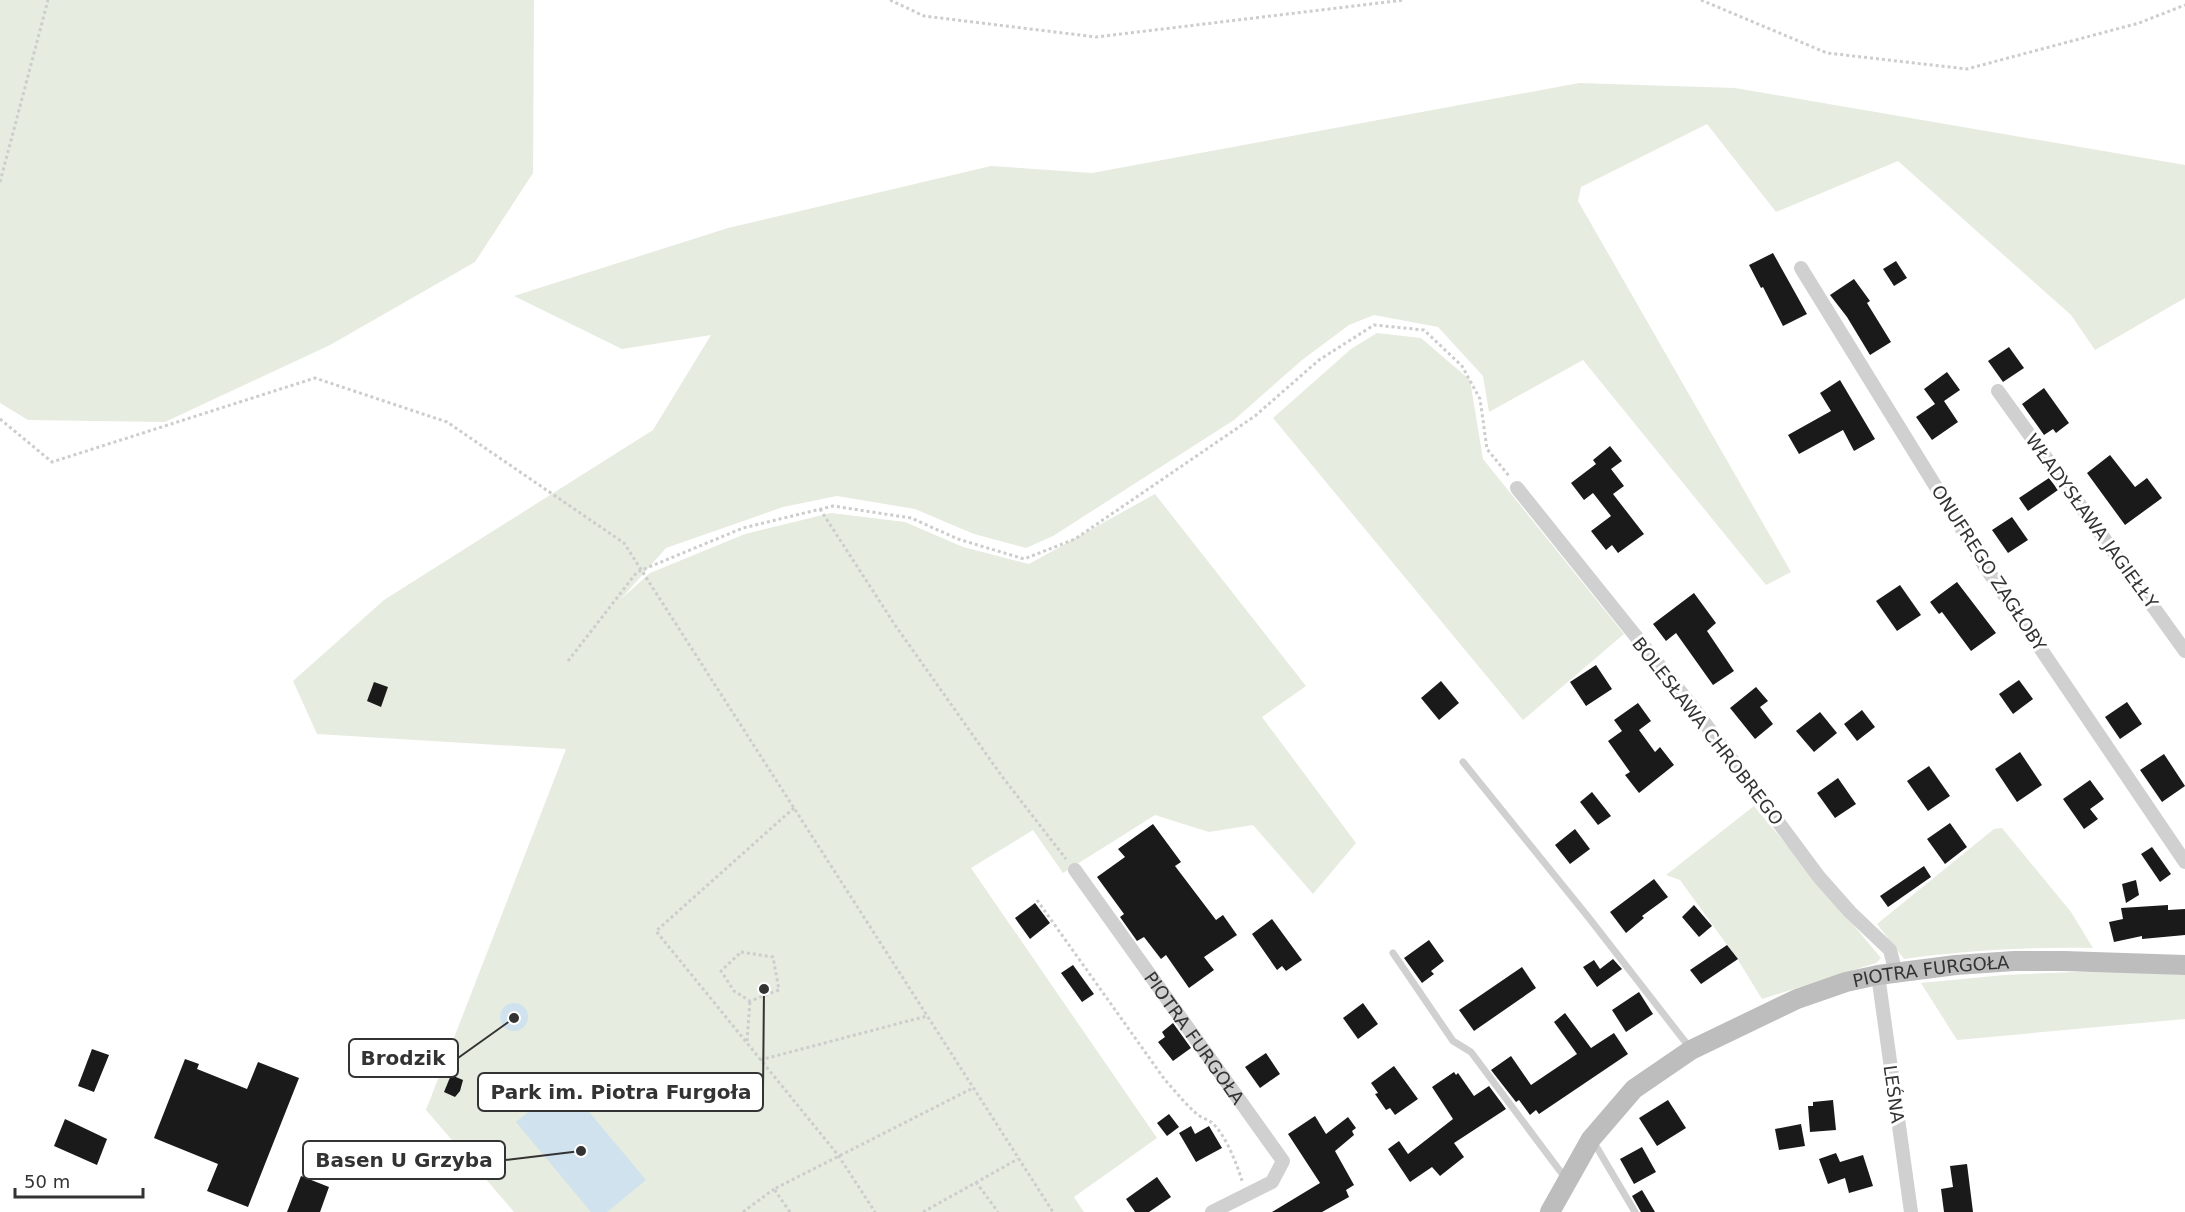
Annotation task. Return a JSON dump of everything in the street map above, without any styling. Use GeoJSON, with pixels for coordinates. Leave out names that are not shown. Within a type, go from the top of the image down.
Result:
{"type":"FeatureCollection","features":[{"type":"Feature","properties":{"kind":"street","name":"ONUFREGO ZAGŁOBY"},"geometry":{"type":"LineString","coordinates":[[1801,268],[1986,568],[2185,862]]}},
{"type":"Feature","properties":{"kind":"street","name":"WŁADYSŁAWA JAGIEŁŁY"},"geometry":{"type":"LineString","coordinates":[[1998,391],[2185,651]]}},
{"type":"Feature","properties":{"kind":"street","name":"BOLESŁAWA CHROBREGO"},"geometry":{"type":"LineString","coordinates":[[1517,488],[1695,711],[1819,877],[1850,912],[1890,950],[1887,974]]}},
{"type":"Feature","properties":{"kind":"street","name":"PIOTRA FURGOŁA"},"geometry":{"type":"LineString","coordinates":[[1075,870],[1283,1161],[1272,1182],[1212,1212]]}},
{"type":"Feature","properties":{"kind":"street","name":"PIOTRA FURGOŁA"},"geometry":{"type":"LineString","coordinates":[[1550,1212],[1591,1139],[1634,1089],[1691,1050],[1797,999],[1846,982],[1956,965],[2014,961],[2064,961],[2185,966]]}},
{"type":"Feature","properties":{"kind":"street","name":"LEŚNA"},"geometry":{"type":"LineString","coordinates":[[1887,974],[1911,1212]]}},
{"type":"Feature","properties":{"kind":"lane"},"geometry":{"type":"LineString","coordinates":[[1463,762],[1582,909],[1691,1050]]}},
{"type":"Feature","properties":{"kind":"lane"},"geometry":{"type":"LineString","coordinates":[[1393,953],[1453,1041],[1471,1052],[1568,1181]]}},
{"type":"Feature","properties":{"kind":"lane"},"geometry":{"type":"LineString","coordinates":[[1591,1139],[1635,1212]]}},
{"type":"Feature","properties":{"kind":"path"},"geometry":{"type":"LineString","coordinates":[[0,182],[48,0]]}},
{"type":"Feature","properties":{"kind":"path"},"geometry":{"type":"LineString","coordinates":[[890,0],[924,16],[1096,37],[1404,0]]}},
{"type":"Feature","properties":{"kind":"path"},"geometry":{"type":"LineString","coordinates":[[1701,0],[1827,53],[1967,69],[2139,23],[2185,5]]}},
{"type":"Feature","properties":{"kind":"path"},"geometry":{"type":"LineString","coordinates":[[568,661],[637,572],[743,528],[820,509],[833,506],[911,518],[958,539],[1024,559],[1075,539],[1255,416],[1319,360],[1374,325],[1424,330],[1462,366],[1480,399],[1487,449],[1517,488]]}},
{"type":"Feature","properties":{"kind":"path"},"geometry":{"type":"LineString","coordinates":[[0,419],[51,462],[315,378],[447,422],[624,543],[1053,1212]]}},
{"type":"Feature","properties":{"kind":"path"},"geometry":{"type":"LineString","coordinates":[[820,509],[895,625],[1001,775],[1075,870]]}},
{"type":"Feature","properties":{"kind":"path"},"geometry":{"type":"LineString","coordinates":[[794,808],[656,931],[838,1155],[875,1212]]}},
{"type":"Feature","properties":{"kind":"path","name":"PIOTRA FURGOŁA"},"geometry":{"type":"LineString","coordinates":[[1037,900],[1165,1080],[1186,1104],[1211,1122],[1222,1135],[1238,1165],[1246,1194]]}},
{"type":"Feature","properties":{"kind":"path"},"geometry":{"type":"LineString","coordinates":[[741,952],[773,957],[779,990],[750,1001],[734,991],[721,971],[741,952]]}},
{"type":"Feature","properties":{"kind":"path"},"geometry":{"type":"LineString","coordinates":[[747,1043],[750,1001]]}},
{"type":"Feature","properties":{"kind":"path"},"geometry":{"type":"LineString","coordinates":[[760,1060],[927,1016]]}},
{"type":"Feature","properties":{"kind":"path"},"geometry":{"type":"LineString","coordinates":[[743,1212],[774,1189],[973,1088]]}},
{"type":"Feature","properties":{"kind":"path"},"geometry":{"type":"LineString","coordinates":[[923,1212],[1018,1159]]}},
{"type":"Feature","properties":{"kind":"path"},"geometry":{"type":"LineString","coordinates":[[976,1182],[998,1212]]}},
{"type":"Feature","properties":{"kind":"path"},"geometry":{"type":"LineString","coordinates":[[774,1189],[790,1212]]}},
{"type":"Feature","properties":{"kind":"shaded area"},"geometry":{"type":"Polygon","coordinates":[[[0,0],[534,0],[533,173],[475,262],[330,345],[165,422],[28,420],[0,403],[0,0]]]}},
{"type":"Feature","properties":{"kind":"shaded area"},"geometry":{"type":"Polygon","coordinates":[[[1579,83],[1735,88],[2185,165],[2185,298],[2095,350],[2071,315],[1898,161],[1776,212],[1707,124],[1581,187],[1578,201],[1791,572],[1766,585],[1583,360],[1489,412],[1483,376],[1438,327],[1374,315],[1349,325],[1302,360],[1234,420],[1053,536],[1026,548],[974,534],[915,509],[837,496],[783,507],[666,548],[621,599],[650,573],[745,534],[831,513],[905,522],[963,547],[1029,564],[1155,494],[1306,686],[1262,717],[1356,843],[1313,894],[1253,825],[1209,832],[1155,815],[1063,873],[1033,830],[971,868],[1157,1138],[1074,1197],[1084,1212],[514,1212],[426,1110],[566,749],[317,734],[293,681],[384,600],[653,430],[711,335],[622,349],[514,296],[728,228],[991,166],[1092,173],[1579,83]]]}},
{"type":"Feature","properties":{"kind":"shaded area"},"geometry":{"type":"Polygon","coordinates":[[[1377,333],[1421,338],[1470,380],[1483,459],[1624,634],[1523,720],[1273,418],[1351,349],[1377,333]]]}},
{"type":"Feature","properties":{"kind":"shaded area"},"geometry":{"type":"Polygon","coordinates":[[[1754,806],[1881,958],[1876,963],[1762,999],[1738,960],[1680,880],[1666,875],[1754,806]]]}},
{"type":"Feature","properties":{"kind":"shaded area"},"geometry":{"type":"Polygon","coordinates":[[[2002,828],[2071,912],[2093,948],[1998,950],[1904,959],[1877,924],[1994,829],[2002,828]]]}},
{"type":"Feature","properties":{"kind":"shaded area"},"geometry":{"type":"Polygon","coordinates":[[[2100,971],[2185,975],[2185,1019],[1957,1040],[1921,983],[2004,975],[2100,971]]]}},
{"type":"Feature","properties":{"kind":"water"},"geometry":{"type":"Polygon","coordinates":[[[514,1003],[524,1007],[528,1017],[524,1027],[514,1031],[504,1027],[500,1017],[504,1007],[514,1003]]]}},
{"type":"Feature","properties":{"kind":"water"},"geometry":{"type":"Polygon","coordinates":[[[564,1082],[646,1180],[607,1212],[591,1212],[516,1122],[564,1082]]]}},
{"type":"Feature","properties":{"kind":"building"},"geometry":{"type":"Polygon","coordinates":[[[1773,253],[1807,314],[1783,326],[1749,265],[1773,253]]]}},
{"type":"Feature","properties":{"kind":"building"},"geometry":{"type":"Polygon","coordinates":[[[1896,261],[1907,278],[1894,286],[1883,269],[1896,261]]]}},
{"type":"Feature","properties":{"kind":"building"},"geometry":{"type":"Polygon","coordinates":[[[1854,279],[1870,301],[1867,303],[1891,342],[1870,355],[1847,317],[1830,295],[1854,279]]]}},
{"type":"Feature","properties":{"kind":"building"},"geometry":{"type":"Polygon","coordinates":[[[2009,347],[2024,368],[2003,382],[1988,361],[2009,347]]]}},
{"type":"Feature","properties":{"kind":"building"},"geometry":{"type":"Polygon","coordinates":[[[1947,372],[1960,390],[1944,401],[1958,422],[1932,440],[1916,417],[1935,404],[1924,389],[1947,372]]]}},
{"type":"Feature","properties":{"kind":"building"},"geometry":{"type":"Polygon","coordinates":[[[1840,380],[1875,439],[1854,451],[1843,430],[1799,454],[1788,435],[1831,411],[1820,393],[1840,380]]]}},
{"type":"Feature","properties":{"kind":"building"},"geometry":{"type":"Polygon","coordinates":[[[2044,388],[2069,423],[2056,433],[2053,429],[2044,435],[2022,404],[2044,388]]]}},
{"type":"Feature","properties":{"kind":"building"},"geometry":{"type":"Polygon","coordinates":[[[1610,446],[1622,461],[1611,469],[1624,486],[1613,494],[1644,534],[1618,553],[1612,545],[1606,550],[1591,531],[1611,516],[1593,493],[1584,500],[1571,483],[1596,464],[1593,460],[1610,446]]]}},
{"type":"Feature","properties":{"kind":"building"},"geometry":{"type":"Polygon","coordinates":[[[2110,455],[2135,487],[2147,478],[2162,498],[2125,525],[2087,473],[2110,455]]]}},
{"type":"Feature","properties":{"kind":"building"},"geometry":{"type":"Polygon","coordinates":[[[2049,478],[2058,490],[2028,511],[2019,498],[2049,478]]]}},
{"type":"Feature","properties":{"kind":"building"},"geometry":{"type":"Polygon","coordinates":[[[2012,517],[2028,540],[2008,553],[1992,530],[2012,517]]]}},
{"type":"Feature","properties":{"kind":"building"},"geometry":{"type":"Polygon","coordinates":[[[1957,582],[1996,633],[1971,651],[1942,612],[1939,614],[1930,602],[1957,582]]]}},
{"type":"Feature","properties":{"kind":"building"},"geometry":{"type":"Polygon","coordinates":[[[1900,585],[1921,615],[1897,631],[1876,601],[1900,585]]]}},
{"type":"Feature","properties":{"kind":"building"},"geometry":{"type":"Polygon","coordinates":[[[1694,593],[1716,623],[1707,631],[1734,671],[1713,685],[1676,633],[1666,641],[1653,624],[1694,593]]]}},
{"type":"Feature","properties":{"kind":"building"},"geometry":{"type":"Polygon","coordinates":[[[1596,665],[1612,689],[1586,706],[1570,682],[1596,665]]]}},
{"type":"Feature","properties":{"kind":"building"},"geometry":{"type":"Polygon","coordinates":[[[2019,680],[2033,699],[2013,714],[1999,694],[2019,680]]]}},
{"type":"Feature","properties":{"kind":"building"},"geometry":{"type":"Polygon","coordinates":[[[1441,681],[1459,703],[1439,720],[1421,698],[1441,681]]]}},
{"type":"Feature","properties":{"kind":"building"},"geometry":{"type":"Polygon","coordinates":[[[374,682],[388,687],[381,707],[367,701],[374,682]]]}},
{"type":"Feature","properties":{"kind":"building"},"geometry":{"type":"Polygon","coordinates":[[[1756,687],[1768,701],[1760,707],[1773,724],[1755,739],[1730,708],[1756,687]]]}},
{"type":"Feature","properties":{"kind":"building"},"geometry":{"type":"Polygon","coordinates":[[[2127,702],[2142,724],[2120,739],[2105,717],[2127,702]]]}},
{"type":"Feature","properties":{"kind":"building"},"geometry":{"type":"Polygon","coordinates":[[[1638,703],[1651,721],[1639,730],[1655,752],[1660,747],[1674,765],[1639,793],[1625,775],[1630,772],[1608,741],[1622,731],[1614,720],[1638,703]]]}},
{"type":"Feature","properties":{"kind":"building"},"geometry":{"type":"Polygon","coordinates":[[[1862,710],[1875,727],[1857,741],[1844,724],[1862,710]]]}},
{"type":"Feature","properties":{"kind":"building"},"geometry":{"type":"Polygon","coordinates":[[[1820,712],[1837,733],[1814,752],[1796,731],[1820,712]]]}},
{"type":"Feature","properties":{"kind":"building"},"geometry":{"type":"Polygon","coordinates":[[[2020,752],[2042,785],[2017,802],[1995,769],[2020,752]]]}},
{"type":"Feature","properties":{"kind":"building"},"geometry":{"type":"Polygon","coordinates":[[[2164,754],[2185,786],[2162,802],[2140,770],[2164,754]]]}},
{"type":"Feature","properties":{"kind":"building"},"geometry":{"type":"Polygon","coordinates":[[[1929,766],[1950,796],[1928,811],[1907,781],[1929,766]]]}},
{"type":"Feature","properties":{"kind":"building"},"geometry":{"type":"Polygon","coordinates":[[[1838,778],[1856,804],[1835,818],[1817,793],[1838,778]]]}},
{"type":"Feature","properties":{"kind":"building"},"geometry":{"type":"Polygon","coordinates":[[[2090,780],[2104,799],[2090,809],[2098,819],[2084,829],[2063,799],[2090,780]]]}},
{"type":"Feature","properties":{"kind":"building"},"geometry":{"type":"Polygon","coordinates":[[[1592,792],[1611,816],[1598,825],[1580,802],[1592,792]]]}},
{"type":"Feature","properties":{"kind":"building"},"geometry":{"type":"Polygon","coordinates":[[[1950,823],[1967,847],[1945,864],[1927,839],[1950,823]]]}},
{"type":"Feature","properties":{"kind":"building"},"geometry":{"type":"Polygon","coordinates":[[[1153,824],[1181,862],[1175,866],[1216,920],[1223,915],[1237,935],[1204,957],[1214,970],[1189,988],[1166,955],[1161,959],[1144,937],[1137,941],[1120,917],[1124,914],[1097,877],[1125,857],[1118,849],[1153,824]]]}},
{"type":"Feature","properties":{"kind":"building"},"geometry":{"type":"Polygon","coordinates":[[[1575,829],[1590,849],[1570,864],[1555,845],[1575,829]]]}},
{"type":"Feature","properties":{"kind":"building"},"geometry":{"type":"Polygon","coordinates":[[[2152,847],[2171,874],[2160,882],[2141,854],[2152,847]]]}},
{"type":"Feature","properties":{"kind":"building"},"geometry":{"type":"Polygon","coordinates":[[[1924,866],[1931,877],[1888,907],[1880,896],[1924,866]]]}},
{"type":"Feature","properties":{"kind":"building"},"geometry":{"type":"Polygon","coordinates":[[[1654,879],[1668,897],[1642,916],[1644,918],[1626,933],[1610,912],[1654,879]]]}},
{"type":"Feature","properties":{"kind":"building"},"geometry":{"type":"Polygon","coordinates":[[[2136,880],[2139,895],[2126,903],[2122,884],[2136,880]]]}},
{"type":"Feature","properties":{"kind":"building"},"geometry":{"type":"Polygon","coordinates":[[[1035,903],[1050,923],[1030,939],[1015,918],[1035,903]]]}},
{"type":"Feature","properties":{"kind":"building"},"geometry":{"type":"Polygon","coordinates":[[[1694,905],[1712,926],[1699,937],[1682,917],[1694,905]]]}},
{"type":"Feature","properties":{"kind":"building"},"geometry":{"type":"Polygon","coordinates":[[[2168,905],[2168,910],[2185,909],[2185,935],[2142,939],[2142,936],[2114,942],[2109,922],[2123,919],[2121,908],[2168,905]]]}},
{"type":"Feature","properties":{"kind":"building"},"geometry":{"type":"Polygon","coordinates":[[[1272,919],[1302,960],[1286,971],[1282,966],[1277,970],[1252,934],[1272,919]]]}},
{"type":"Feature","properties":{"kind":"building"},"geometry":{"type":"Polygon","coordinates":[[[1429,940],[1444,961],[1431,971],[1434,974],[1422,983],[1404,958],[1429,940]]]}},
{"type":"Feature","properties":{"kind":"building"},"geometry":{"type":"Polygon","coordinates":[[[1727,945],[1738,959],[1701,984],[1690,970],[1727,945]]]}},
{"type":"Feature","properties":{"kind":"building"},"geometry":{"type":"Polygon","coordinates":[[[1613,959],[1622,969],[1597,987],[1583,967],[1594,960],[1600,969],[1613,959]]]}},
{"type":"Feature","properties":{"kind":"building"},"geometry":{"type":"Polygon","coordinates":[[[1073,965],[1094,994],[1082,1002],[1061,973],[1073,965]]]}},
{"type":"Feature","properties":{"kind":"building"},"geometry":{"type":"Polygon","coordinates":[[[1522,967],[1536,988],[1474,1031],[1459,1010],[1522,967]]]}},
{"type":"Feature","properties":{"kind":"building"},"geometry":{"type":"Polygon","coordinates":[[[1639,992],[1653,1014],[1626,1032],[1612,1010],[1639,992]]]}},
{"type":"Feature","properties":{"kind":"building"},"geometry":{"type":"Polygon","coordinates":[[[1363,1003],[1378,1024],[1358,1039],[1343,1018],[1363,1003]]]}},
{"type":"Feature","properties":{"kind":"building"},"geometry":{"type":"Polygon","coordinates":[[[1565,1013],[1591,1048],[1614,1033],[1628,1054],[1539,1114],[1536,1110],[1530,1115],[1519,1100],[1516,1102],[1491,1070],[1511,1056],[1531,1085],[1577,1054],[1554,1022],[1565,1013]]]}},
{"type":"Feature","properties":{"kind":"building"},"geometry":{"type":"Polygon","coordinates":[[[1173,1023],[1191,1048],[1173,1061],[1158,1042],[1165,1037],[1162,1032],[1173,1023]]]}},
{"type":"Feature","properties":{"kind":"building"},"geometry":{"type":"Polygon","coordinates":[[[92,1049],[109,1055],[94,1092],[78,1086],[92,1049]]]}},
{"type":"Feature","properties":{"kind":"building"},"geometry":{"type":"Polygon","coordinates":[[[1266,1053],[1280,1074],[1260,1088],[1245,1067],[1266,1053]]]}},
{"type":"Feature","properties":{"kind":"building"},"geometry":{"type":"Polygon","coordinates":[[[185,1059],[199,1064],[197,1069],[247,1089],[258,1062],[299,1078],[248,1207],[207,1191],[218,1164],[154,1138],[185,1059]]]}},
{"type":"Feature","properties":{"kind":"building"},"geometry":{"type":"Polygon","coordinates":[[[1394,1066],[1418,1099],[1395,1115],[1390,1108],[1386,1110],[1375,1094],[1378,1093],[1371,1083],[1394,1066]]]}},
{"type":"Feature","properties":{"kind":"building"},"geometry":{"type":"Polygon","coordinates":[[[1454,1072],[1456,1075],[1458,1073],[1474,1096],[1489,1086],[1506,1109],[1454,1143],[1464,1157],[1440,1176],[1432,1167],[1410,1182],[1388,1149],[1399,1141],[1408,1154],[1453,1119],[1432,1087],[1454,1072]]]}},
{"type":"Feature","properties":{"kind":"building"},"geometry":{"type":"Polygon","coordinates":[[[451,1075],[463,1080],[460,1091],[455,1097],[444,1092],[451,1075]]]}},
{"type":"Feature","properties":{"kind":"building"},"geometry":{"type":"Polygon","coordinates":[[[1668,1100],[1686,1128],[1657,1146],[1639,1118],[1668,1100]]]}},
{"type":"Feature","properties":{"kind":"building"},"geometry":{"type":"Polygon","coordinates":[[[1833,1100],[1836,1130],[1810,1132],[1808,1106],[1813,1106],[1813,1102],[1833,1100]]]}},
{"type":"Feature","properties":{"kind":"building"},"geometry":{"type":"Polygon","coordinates":[[[1169,1114],[1179,1127],[1167,1136],[1157,1123],[1169,1114]]]}},
{"type":"Feature","properties":{"kind":"building"},"geometry":{"type":"Polygon","coordinates":[[[1315,1116],[1326,1134],[1348,1117],[1356,1128],[1352,1131],[1354,1135],[1335,1151],[1354,1185],[1346,1190],[1349,1197],[1322,1212],[1272,1212],[1320,1183],[1288,1134],[1315,1116]]]}},
{"type":"Feature","properties":{"kind":"building"},"geometry":{"type":"Polygon","coordinates":[[[65,1119],[107,1139],[97,1165],[54,1146],[65,1119]]]}},
{"type":"Feature","properties":{"kind":"building"},"geometry":{"type":"Polygon","coordinates":[[[1801,1124],[1805,1146],[1779,1150],[1775,1129],[1801,1124]]]}},
{"type":"Feature","properties":{"kind":"building"},"geometry":{"type":"Polygon","coordinates":[[[1191,1126],[1195,1134],[1209,1126],[1222,1148],[1196,1162],[1179,1133],[1191,1126]]]}},
{"type":"Feature","properties":{"kind":"building"},"geometry":{"type":"Polygon","coordinates":[[[1642,1147],[1656,1172],[1634,1184],[1620,1159],[1642,1147]]]}},
{"type":"Feature","properties":{"kind":"building"},"geometry":{"type":"Polygon","coordinates":[[[1836,1153],[1840,1162],[1863,1155],[1873,1186],[1849,1193],[1845,1178],[1828,1184],[1819,1159],[1836,1153]]]}},
{"type":"Feature","properties":{"kind":"building"},"geometry":{"type":"Polygon","coordinates":[[[1967,1164],[1973,1212],[1944,1212],[1941,1189],[1953,1187],[1950,1166],[1967,1164]]]}},
{"type":"Feature","properties":{"kind":"building"},"geometry":{"type":"Polygon","coordinates":[[[301,1176],[329,1187],[320,1212],[287,1212],[301,1176]]]}},
{"type":"Feature","properties":{"kind":"building"},"geometry":{"type":"Polygon","coordinates":[[[1157,1177],[1171,1197],[1149,1212],[1135,1212],[1126,1199],[1157,1177]]]}},
{"type":"Feature","properties":{"kind":"building"},"geometry":{"type":"Polygon","coordinates":[[[1642,1190],[1655,1212],[1641,1212],[1632,1196],[1642,1190]]]}},
{"type":"Feature","properties":{"kind":"place","name":"Park im. Piotra Furgoła"},"geometry":{"type":"Point","coordinates":[764,989]}},
{"type":"Feature","properties":{"kind":"place","name":"Brodzik"},"geometry":{"type":"Point","coordinates":[514,1018]}},
{"type":"Feature","properties":{"kind":"place","name":"Basen U Grzyba"},"geometry":{"type":"Point","coordinates":[581,1151]}}]}
